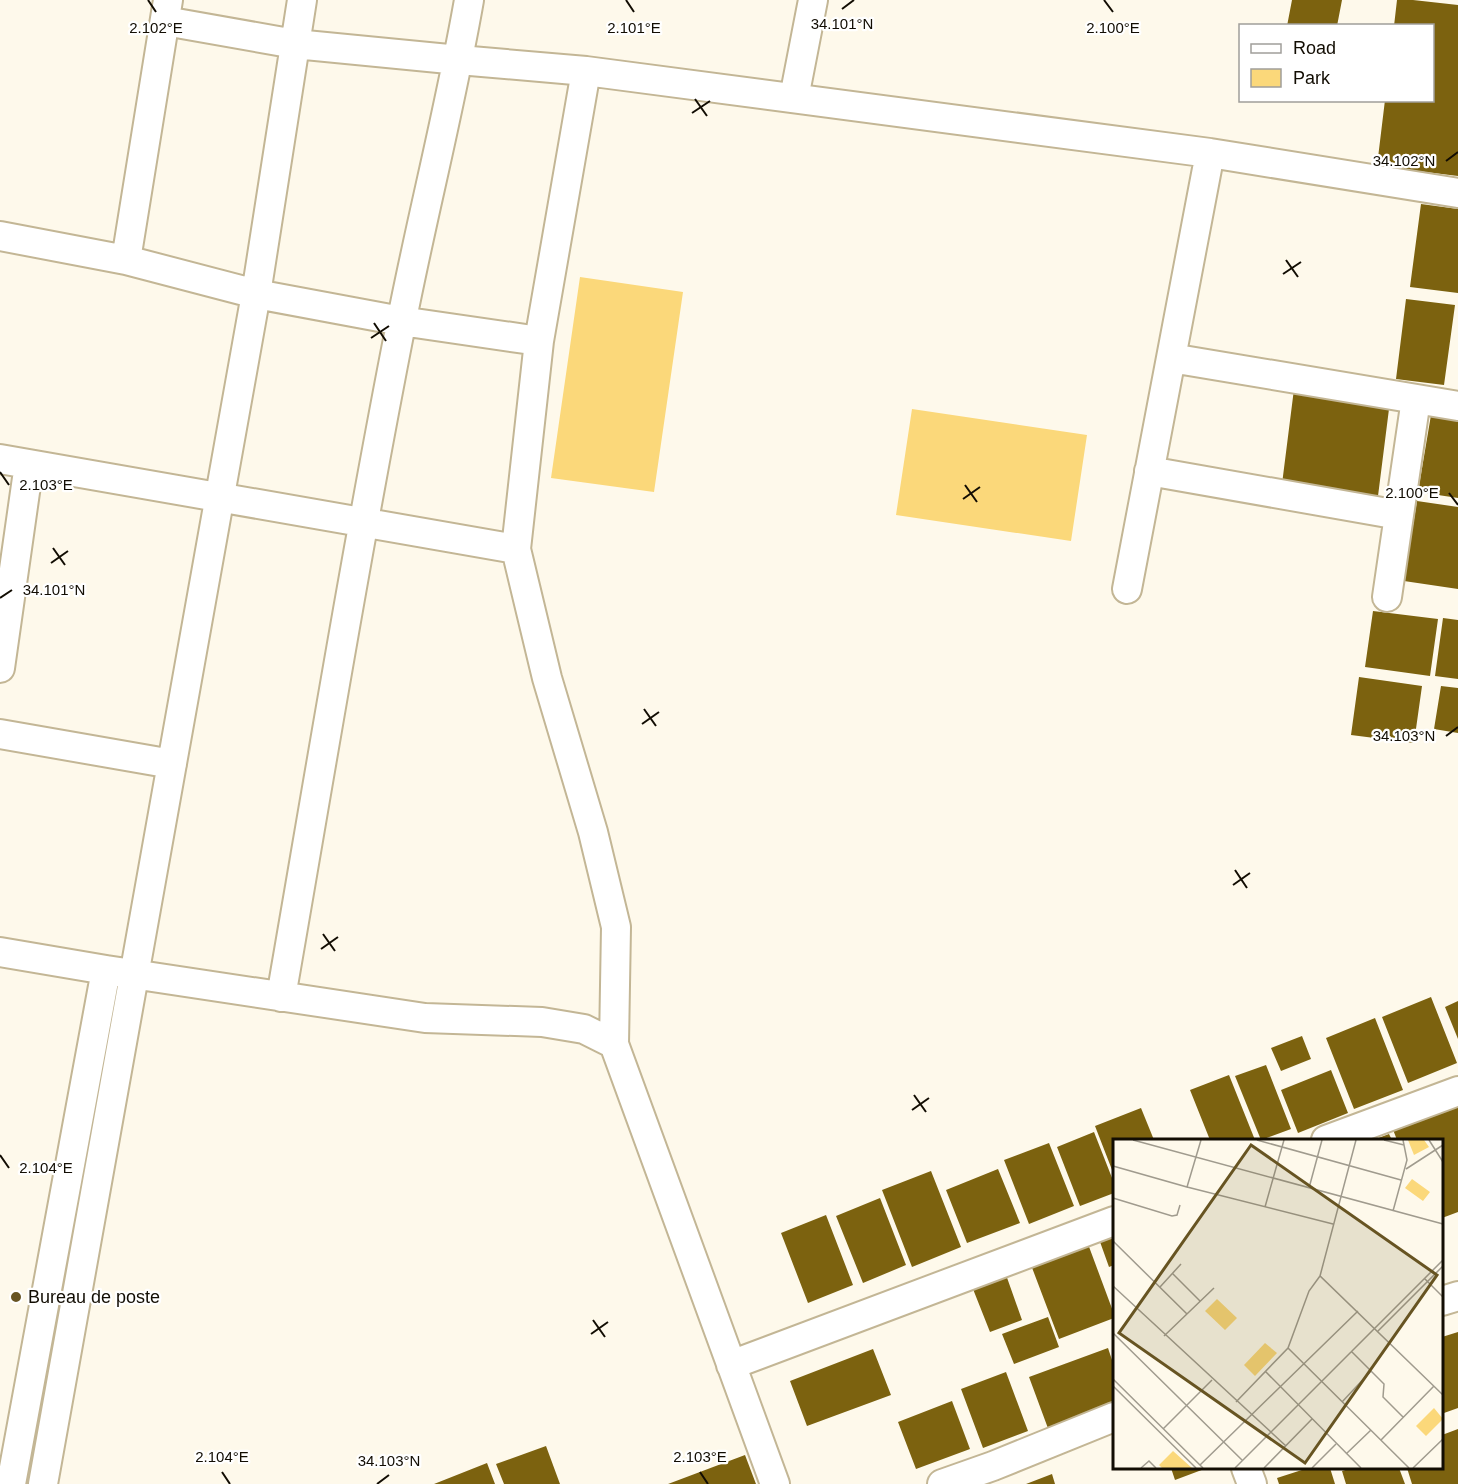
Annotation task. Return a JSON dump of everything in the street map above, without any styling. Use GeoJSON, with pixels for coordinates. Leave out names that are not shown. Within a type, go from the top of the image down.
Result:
{"type":"FeatureCollection","features":[{"type":"Feature","properties":{"kind":"street"},"geometry":{"type":"LineString","coordinates":[[43,1484],[256,294],[302,0]]}},
{"type":"Feature","properties":{"kind":"street"},"geometry":{"type":"LineString","coordinates":[[281,997],[363,521],[401,321],[459,60],[470,0]]}},
{"type":"Feature","properties":{"kind":"street"},"geometry":{"type":"LineString","coordinates":[[794,98],[813,0]]}},
{"type":"Feature","properties":{"kind":"street"},"geometry":{"type":"LineString","coordinates":[[126,260],[166,10],[295,44],[586,71],[1210,153],[1458,193]]}},
{"type":"Feature","properties":{"kind":"street"},"geometry":{"type":"LineString","coordinates":[[586,71],[539,341],[516,549],[547,678],[593,832],[616,927],[614,1044],[775,1484]]}},
{"type":"Feature","properties":{"kind":"street"},"geometry":{"type":"LineString","coordinates":[[1127,589],[1210,153]]}},
{"type":"Feature","properties":{"kind":"street"},"geometry":{"type":"LineString","coordinates":[[0,236],[126,260],[256,294],[401,321],[539,341]]}},
{"type":"Feature","properties":{"kind":"street"},"geometry":{"type":"LineString","coordinates":[[1171,358],[1458,406]]}},
{"type":"Feature","properties":{"kind":"street"},"geometry":{"type":"LineString","coordinates":[[1387,597],[1416,399]]}},
{"type":"Feature","properties":{"kind":"street"},"geometry":{"type":"LineString","coordinates":[[0,459],[516,549]]}},
{"type":"Feature","properties":{"kind":"street"},"geometry":{"type":"LineString","coordinates":[[0,668],[29,464]]}},
{"type":"Feature","properties":{"kind":"street"},"geometry":{"type":"LineString","coordinates":[[1149,471],[1399,515]]}},
{"type":"Feature","properties":{"kind":"street"},"geometry":{"type":"LineString","coordinates":[[0,734],[172,764]]}},
{"type":"Feature","properties":{"kind":"street"},"geometry":{"type":"LineString","coordinates":[[0,952],[424,1018],[542,1022],[584,1029],[614,1044]]}},
{"type":"Feature","properties":{"kind":"street"},"geometry":{"type":"LineString","coordinates":[[11,1484],[12,1413],[106,970]]}},
{"type":"Feature","properties":{"kind":"street"},"geometry":{"type":"LineString","coordinates":[[1329,1139],[1458,1091]]}},
{"type":"Feature","properties":{"kind":"street"},"geometry":{"type":"LineString","coordinates":[[731,1365],[1113,1221]]}},
{"type":"Feature","properties":{"kind":"street"},"geometry":{"type":"LineString","coordinates":[[1443,1301],[1458,1296]]}},
{"type":"Feature","properties":{"kind":"street"},"geometry":{"type":"LineString","coordinates":[[12,1413],[55,1415]]}},
{"type":"Feature","properties":{"kind":"street"},"geometry":{"type":"LineString","coordinates":[[942,1484],[996,1475],[1113,1417]]}},
{"type":"Feature","properties":{"kind":"street"},"geometry":{"type":"LineString","coordinates":[[1247,1469],[1252,1484]]}},
{"type":"Feature","properties":{"kind":"green space"},"geometry":{"type":"Polygon","coordinates":[[[580,277],[683,292],[654,492],[551,478],[580,277]]]}},
{"type":"Feature","properties":{"kind":"green space"},"geometry":{"type":"Polygon","coordinates":[[[912,409],[1087,435],[1071,541],[896,515],[912,409]]]}},
{"type":"Feature","properties":{"kind":"building"},"geometry":{"type":"Polygon","coordinates":[[[1292,0],[1342,0],[1337,24],[1287,24],[1292,0]]]}},
{"type":"Feature","properties":{"kind":"building"},"geometry":{"type":"Polygon","coordinates":[[[1397,0],[1458,5],[1458,176],[1377,166],[1385,102],[1434,102],[1434,24],[1394,24],[1397,0]]]}},
{"type":"Feature","properties":{"kind":"building"},"geometry":{"type":"Polygon","coordinates":[[[1421,204],[1458,209],[1458,293],[1410,287],[1421,204]]]}},
{"type":"Feature","properties":{"kind":"building"},"geometry":{"type":"Polygon","coordinates":[[[1406,299],[1455,305],[1444,385],[1396,379],[1406,299]]]}},
{"type":"Feature","properties":{"kind":"building"},"geometry":{"type":"Polygon","coordinates":[[[1294,389],[1390,401],[1378,496],[1282,484],[1294,389]]]}},
{"type":"Feature","properties":{"kind":"building"},"geometry":{"type":"Polygon","coordinates":[[[1431,415],[1458,419],[1458,498],[1418,492],[1431,415]]]}},
{"type":"Feature","properties":{"kind":"building"},"geometry":{"type":"Polygon","coordinates":[[[1417,501],[1458,507],[1458,589],[1404,581],[1417,501]]]}},
{"type":"Feature","properties":{"kind":"building"},"geometry":{"type":"Polygon","coordinates":[[[1373,611],[1438,619],[1430,676],[1365,667],[1373,611]]]}},
{"type":"Feature","properties":{"kind":"building"},"geometry":{"type":"Polygon","coordinates":[[[1443,618],[1458,620],[1458,679],[1435,676],[1443,618]]]}},
{"type":"Feature","properties":{"kind":"building"},"geometry":{"type":"Polygon","coordinates":[[[1359,677],[1422,686],[1414,743],[1351,735],[1359,677]]]}},
{"type":"Feature","properties":{"kind":"building"},"geometry":{"type":"Polygon","coordinates":[[[1441,686],[1458,688],[1458,733],[1434,729],[1441,686]]]}},
{"type":"Feature","properties":{"kind":"building"},"geometry":{"type":"Polygon","coordinates":[[[1431,997],[1457,1063],[1408,1083],[1382,1017],[1431,997]]]}},
{"type":"Feature","properties":{"kind":"building"},"geometry":{"type":"Polygon","coordinates":[[[1458,1001],[1458,1039],[1445,1007],[1458,1001]]]}},
{"type":"Feature","properties":{"kind":"building"},"geometry":{"type":"Polygon","coordinates":[[[1375,1018],[1403,1090],[1354,1109],[1326,1038],[1375,1018]]]}},
{"type":"Feature","properties":{"kind":"building"},"geometry":{"type":"Polygon","coordinates":[[[1302,1036],[1311,1059],[1281,1071],[1271,1048],[1302,1036]]]}},
{"type":"Feature","properties":{"kind":"building"},"geometry":{"type":"Polygon","coordinates":[[[1266,1065],[1291,1129],[1261,1139],[1235,1076],[1266,1065]]]}},
{"type":"Feature","properties":{"kind":"building"},"geometry":{"type":"Polygon","coordinates":[[[1331,1070],[1348,1113],[1298,1133],[1281,1090],[1331,1070]]]}},
{"type":"Feature","properties":{"kind":"building"},"geometry":{"type":"Polygon","coordinates":[[[1229,1075],[1255,1139],[1210,1139],[1190,1090],[1229,1075]]]}},
{"type":"Feature","properties":{"kind":"building"},"geometry":{"type":"Polygon","coordinates":[[[1457,1102],[1458,1212],[1443,1218],[1443,1139],[1397,1139],[1392,1127],[1457,1102]]]}},
{"type":"Feature","properties":{"kind":"building"},"geometry":{"type":"Polygon","coordinates":[[[1141,1108],[1154,1139],[1113,1139],[1113,1172],[1095,1126],[1141,1108]]]}},
{"type":"Feature","properties":{"kind":"building"},"geometry":{"type":"Polygon","coordinates":[[[1094,1132],[1113,1180],[1113,1193],[1080,1206],[1057,1147],[1094,1132]]]}},
{"type":"Feature","properties":{"kind":"building"},"geometry":{"type":"Polygon","coordinates":[[[1389,1134],[1392,1139],[1376,1139],[1389,1134]]]}},
{"type":"Feature","properties":{"kind":"building"},"geometry":{"type":"Polygon","coordinates":[[[1049,1143],[1074,1206],[1029,1224],[1004,1160],[1049,1143]]]}},
{"type":"Feature","properties":{"kind":"building"},"geometry":{"type":"Polygon","coordinates":[[[998,1169],[1020,1223],[967,1243],[946,1190],[998,1169]]]}},
{"type":"Feature","properties":{"kind":"building"},"geometry":{"type":"Polygon","coordinates":[[[931,1171],[961,1247],[912,1267],[882,1190],[931,1171]]]}},
{"type":"Feature","properties":{"kind":"building"},"geometry":{"type":"Polygon","coordinates":[[[880,1198],[906,1265],[863,1283],[836,1216],[880,1198]]]}},
{"type":"Feature","properties":{"kind":"building"},"geometry":{"type":"Polygon","coordinates":[[[826,1215],[853,1285],[808,1303],[781,1233],[826,1215]]]}},
{"type":"Feature","properties":{"kind":"building"},"geometry":{"type":"Polygon","coordinates":[[[1113,1233],[1113,1265],[1109,1267],[1099,1239],[1113,1233]]]}},
{"type":"Feature","properties":{"kind":"building"},"geometry":{"type":"Polygon","coordinates":[[[1088,1244],[1113,1311],[1113,1318],[1059,1339],[1031,1265],[1088,1244]]]}},
{"type":"Feature","properties":{"kind":"building"},"geometry":{"type":"Polygon","coordinates":[[[1005,1272],[1022,1320],[990,1332],[971,1284],[1005,1272]]]}},
{"type":"Feature","properties":{"kind":"building"},"geometry":{"type":"Polygon","coordinates":[[[1048,1317],[1059,1347],[1014,1364],[1002,1334],[1048,1317]]]}},
{"type":"Feature","properties":{"kind":"building"},"geometry":{"type":"Polygon","coordinates":[[[1458,1332],[1458,1408],[1444,1413],[1443,1410],[1443,1337],[1458,1332]]]}},
{"type":"Feature","properties":{"kind":"building"},"geometry":{"type":"Polygon","coordinates":[[[1108,1348],[1113,1363],[1113,1407],[1049,1431],[1029,1377],[1108,1348]]]}},
{"type":"Feature","properties":{"kind":"building"},"geometry":{"type":"Polygon","coordinates":[[[873,1349],[891,1395],[807,1426],[790,1381],[873,1349]]]}},
{"type":"Feature","properties":{"kind":"building"},"geometry":{"type":"Polygon","coordinates":[[[1006,1372],[1028,1431],[983,1448],[961,1389],[1006,1372]]]}},
{"type":"Feature","properties":{"kind":"building"},"geometry":{"type":"Polygon","coordinates":[[[952,1401],[970,1449],[916,1469],[898,1422],[952,1401]]]}},
{"type":"Feature","properties":{"kind":"building"},"geometry":{"type":"Polygon","coordinates":[[[1458,1429],[1458,1484],[1412,1484],[1407,1469],[1443,1469],[1443,1435],[1458,1429]]]}},
{"type":"Feature","properties":{"kind":"building"},"geometry":{"type":"Polygon","coordinates":[[[546,1446],[560,1484],[504,1484],[496,1464],[546,1446]]]}},
{"type":"Feature","properties":{"kind":"building"},"geometry":{"type":"Polygon","coordinates":[[[745,1455],[756,1484],[668,1484],[745,1455]]]}},
{"type":"Feature","properties":{"kind":"building"},"geometry":{"type":"Polygon","coordinates":[[[487,1463],[495,1484],[434,1484],[487,1463]]]}},
{"type":"Feature","properties":{"kind":"building"},"geometry":{"type":"Polygon","coordinates":[[[1171,1469],[1204,1469],[1175,1480],[1171,1469]]]}},
{"type":"Feature","properties":{"kind":"building"},"geometry":{"type":"Polygon","coordinates":[[[1305,1469],[1330,1469],[1335,1484],[1279,1484],[1277,1478],[1305,1469]]]}},
{"type":"Feature","properties":{"kind":"building"},"geometry":{"type":"Polygon","coordinates":[[[1399,1469],[1405,1484],[1346,1484],[1342,1471],[1399,1469]]]}},
{"type":"Feature","properties":{"kind":"building"},"geometry":{"type":"Polygon","coordinates":[[[1052,1474],[1055,1484],[1026,1484],[1052,1474]]]}},
{"type":"Feature","properties":{"kind":"place","name":"Bureau de poste"},"geometry":{"type":"Point","coordinates":[16,1297]}}]}
